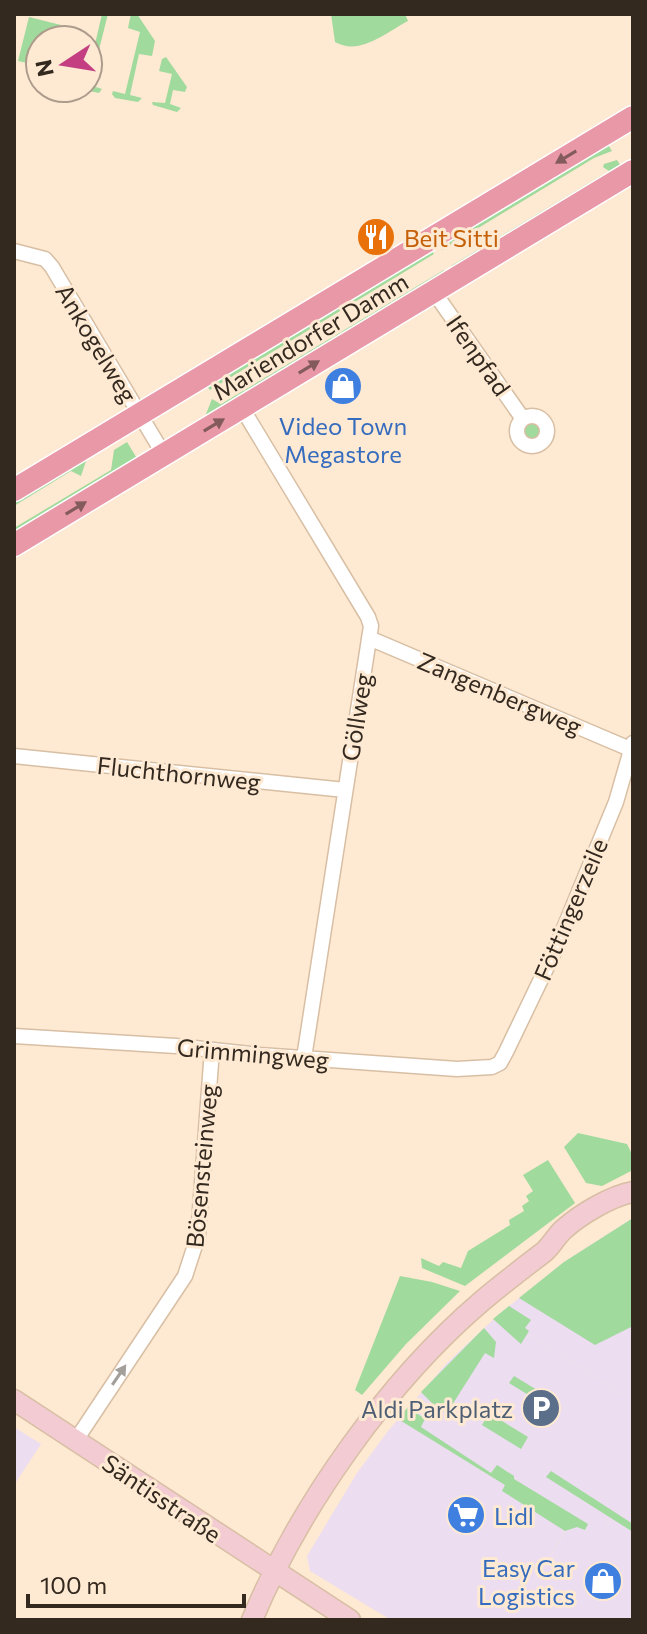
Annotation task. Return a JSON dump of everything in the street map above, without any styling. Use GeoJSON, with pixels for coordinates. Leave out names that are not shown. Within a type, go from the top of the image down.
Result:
{"type":"FeatureCollection","features":[{"type":"Feature","properties":{"kind":"main road","name":"Mariendorfer Damm"},"geometry":{"type":"LineString","coordinates":[[14,490],[633,117]]}},
{"type":"Feature","properties":{"kind":"main road","name":"Mariendorfer Damm"},"geometry":{"type":"LineString","coordinates":[[14,545],[633,171]]}},
{"type":"Feature","properties":{"kind":"street","name":"Ankogelweg"},"geometry":{"type":"LineString","coordinates":[[14,251],[45,259],[52,267],[164,455]]}},
{"type":"Feature","properties":{"kind":"street","name":"Ifenpfad"},"geometry":{"type":"LineString","coordinates":[[434,292],[523,419]]}},
{"type":"Feature","properties":{"kind":"street","name":"Göllweg"},"geometry":{"type":"LineString","coordinates":[[242,408],[371,626],[304,1058]]}},
{"type":"Feature","properties":{"kind":"street","name":"Zangenbergweg"},"geometry":{"type":"LineString","coordinates":[[369,638],[632,746]]}},
{"type":"Feature","properties":{"kind":"street","name":"Föttingerzeile"},"geometry":{"type":"LineString","coordinates":[[492,1067],[500,1063],[506,1052],[555,950],[616,802],[632,746]]}},
{"type":"Feature","properties":{"kind":"street","name":"Fluchthornweg"},"geometry":{"type":"LineString","coordinates":[[14,756],[345,790]]}},
{"type":"Feature","properties":{"kind":"street","name":"Grimmingweg"},"geometry":{"type":"LineString","coordinates":[[14,1036],[457,1069],[492,1067]]}},
{"type":"Feature","properties":{"kind":"street","name":"Bösensteinweg"},"geometry":{"type":"LineString","coordinates":[[76,1440],[185,1276],[191,1262],[198,1236],[212,1050]]}},
{"type":"Feature","properties":{"kind":"street"},"geometry":{"type":"LineString","coordinates":[[252,1620],[274,1572],[329,1479],[354,1442],[402,1384],[475,1307],[553,1244],[563,1230],[602,1205],[633,1192]]}},
{"type":"Feature","properties":{"kind":"street"},"geometry":{"type":"LineString","coordinates":[[553,1244],[566,1240],[633,1198]]}},
{"type":"Feature","properties":{"kind":"street","name":"Säntisstraße"},"geometry":{"type":"LineString","coordinates":[[14,1400],[350,1620]]}},
{"type":"Feature","properties":{"kind":"shaded area"},"geometry":{"type":"Polygon","coordinates":[[[633,1218],[633,1401],[498,1315],[564,1262],[633,1218]]]}},
{"type":"Feature","properties":{"kind":"shaded area"},"geometry":{"type":"Polygon","coordinates":[[[498,1315],[633,1401],[633,1532],[612,1518],[602,1533],[574,1516],[512,1620],[391,1620],[310,1571],[307,1556],[357,1473],[388,1431],[447,1363],[498,1315]]]}},
{"type":"Feature","properties":{"kind":"shaded area"},"geometry":{"type":"Polygon","coordinates":[[[14,1427],[41,1444],[14,1485],[14,1427]]]}},
{"type":"Feature","properties":{"kind":"shaded area"},"geometry":{"type":"Polygon","coordinates":[[[575,1515],[602,1533],[612,1518],[633,1532],[633,1620],[512,1620],[575,1515]]]}},
{"type":"Feature","properties":{"kind":"green space"},"geometry":{"type":"Polygon","coordinates":[[[102,14],[108,14],[104,30],[104,24],[100,24],[102,14]]]}},
{"type":"Feature","properties":{"kind":"green space"},"geometry":{"type":"Polygon","coordinates":[[[131,14],[137,14],[155,41],[152,56],[139,54],[130,95],[142,98],[138,102],[115,98],[112,94],[113,91],[125,94],[140,32],[128,28],[131,14]]]}},
{"type":"Feature","properties":{"kind":"green space"},"geometry":{"type":"Polygon","coordinates":[[[331,14],[405,14],[408,21],[363,45],[344,46],[335,42],[331,14]]]}},
{"type":"Feature","properties":{"kind":"green space"},"geometry":{"type":"Polygon","coordinates":[[[29,17],[57,24],[27,24],[29,17]]]}},
{"type":"Feature","properties":{"kind":"green space"},"geometry":{"type":"Polygon","coordinates":[[[24,37],[24,62],[18,61],[24,37]]]}},
{"type":"Feature","properties":{"kind":"green space"},"geometry":{"type":"Polygon","coordinates":[[[166,57],[187,87],[185,92],[173,90],[170,104],[181,108],[177,112],[153,105],[152,102],[165,103],[172,74],[159,71],[162,59],[166,57]]]}},
{"type":"Feature","properties":{"kind":"green space"},"geometry":{"type":"Polygon","coordinates":[[[607,143],[612,151],[594,158],[442,250],[439,245],[607,143]]]}},
{"type":"Feature","properties":{"kind":"green space"},"geometry":{"type":"Polygon","coordinates":[[[617,160],[622,168],[454,270],[451,266],[609,171],[603,167],[604,164],[617,160]]]}},
{"type":"Feature","properties":{"kind":"green space"},"geometry":{"type":"Polygon","coordinates":[[[431,249],[434,254],[210,390],[206,385],[431,249]]]}},
{"type":"Feature","properties":{"kind":"green space"},"geometry":{"type":"Polygon","coordinates":[[[444,270],[446,274],[204,419],[212,399],[221,404],[444,270]]]}},
{"type":"Feature","properties":{"kind":"green space"},"geometry":{"type":"Polygon","coordinates":[[[532,422],[541,431],[532,440],[523,431],[532,422]]]}},
{"type":"Feature","properties":{"kind":"green space"},"geometry":{"type":"Polygon","coordinates":[[[127,442],[138,460],[14,535],[14,528],[111,470],[114,450],[127,442]]]}},
{"type":"Feature","properties":{"kind":"green space"},"geometry":{"type":"Polygon","coordinates":[[[87,458],[81,476],[71,471],[14,506],[14,501],[87,458]]]}},
{"type":"Feature","properties":{"kind":"green space"},"geometry":{"type":"Polygon","coordinates":[[[578,1133],[627,1144],[633,1156],[633,1170],[602,1186],[586,1183],[564,1147],[578,1133]]]}},
{"type":"Feature","properties":{"kind":"green space"},"geometry":{"type":"Polygon","coordinates":[[[548,1160],[575,1203],[465,1286],[422,1268],[421,1258],[439,1266],[443,1262],[461,1268],[468,1251],[510,1225],[509,1220],[524,1211],[522,1206],[529,1201],[526,1196],[533,1191],[523,1175],[548,1160]]]}},
{"type":"Feature","properties":{"kind":"green space"},"geometry":{"type":"Polygon","coordinates":[[[633,1218],[633,1326],[595,1345],[519,1298],[564,1262],[633,1218]]]}},
{"type":"Feature","properties":{"kind":"green space"},"geometry":{"type":"Polygon","coordinates":[[[400,1276],[460,1291],[406,1344],[362,1395],[355,1390],[400,1276]]]}},
{"type":"Feature","properties":{"kind":"green space"},"geometry":{"type":"Polygon","coordinates":[[[509,1306],[531,1320],[525,1328],[529,1331],[521,1344],[493,1319],[509,1306]]]}},
{"type":"Feature","properties":{"kind":"green space"},"geometry":{"type":"Polygon","coordinates":[[[484,1328],[496,1342],[494,1358],[485,1353],[447,1413],[421,1392],[484,1328]]]}},
{"type":"Feature","properties":{"kind":"green space"},"geometry":{"type":"Polygon","coordinates":[[[514,1376],[552,1399],[548,1407],[509,1383],[514,1376]]]}},
{"type":"Feature","properties":{"kind":"green space"},"geometry":{"type":"Polygon","coordinates":[[[408,1407],[425,1419],[421,1427],[491,1473],[497,1465],[514,1479],[588,1524],[585,1530],[577,1527],[565,1531],[502,1491],[505,1485],[398,1419],[408,1407]]]}},
{"type":"Feature","properties":{"kind":"green space"},"geometry":{"type":"Polygon","coordinates":[[[489,1413],[528,1437],[521,1449],[482,1425],[489,1413]]]}},
{"type":"Feature","properties":{"kind":"green space"},"geometry":{"type":"Polygon","coordinates":[[[551,1471],[633,1524],[633,1532],[546,1477],[551,1471]]]}},
{"type":"Feature","properties":{"kind":"place","name":"Beit Sitti"},"geometry":{"type":"Point","coordinates":[376,237]}},
{"type":"Feature","properties":{"kind":"place","name":"Video Town Megastore"},"geometry":{"type":"Point","coordinates":[343,386]}},
{"type":"Feature","properties":{"kind":"place","name":"Aldi Parkplatz"},"geometry":{"type":"Point","coordinates":[541,1408]}},
{"type":"Feature","properties":{"kind":"place","name":"Lidl"},"geometry":{"type":"Point","coordinates":[466,1515]}},
{"type":"Feature","properties":{"kind":"place","name":"Easy Car Logistics"},"geometry":{"type":"Point","coordinates":[603,1581]}}]}
